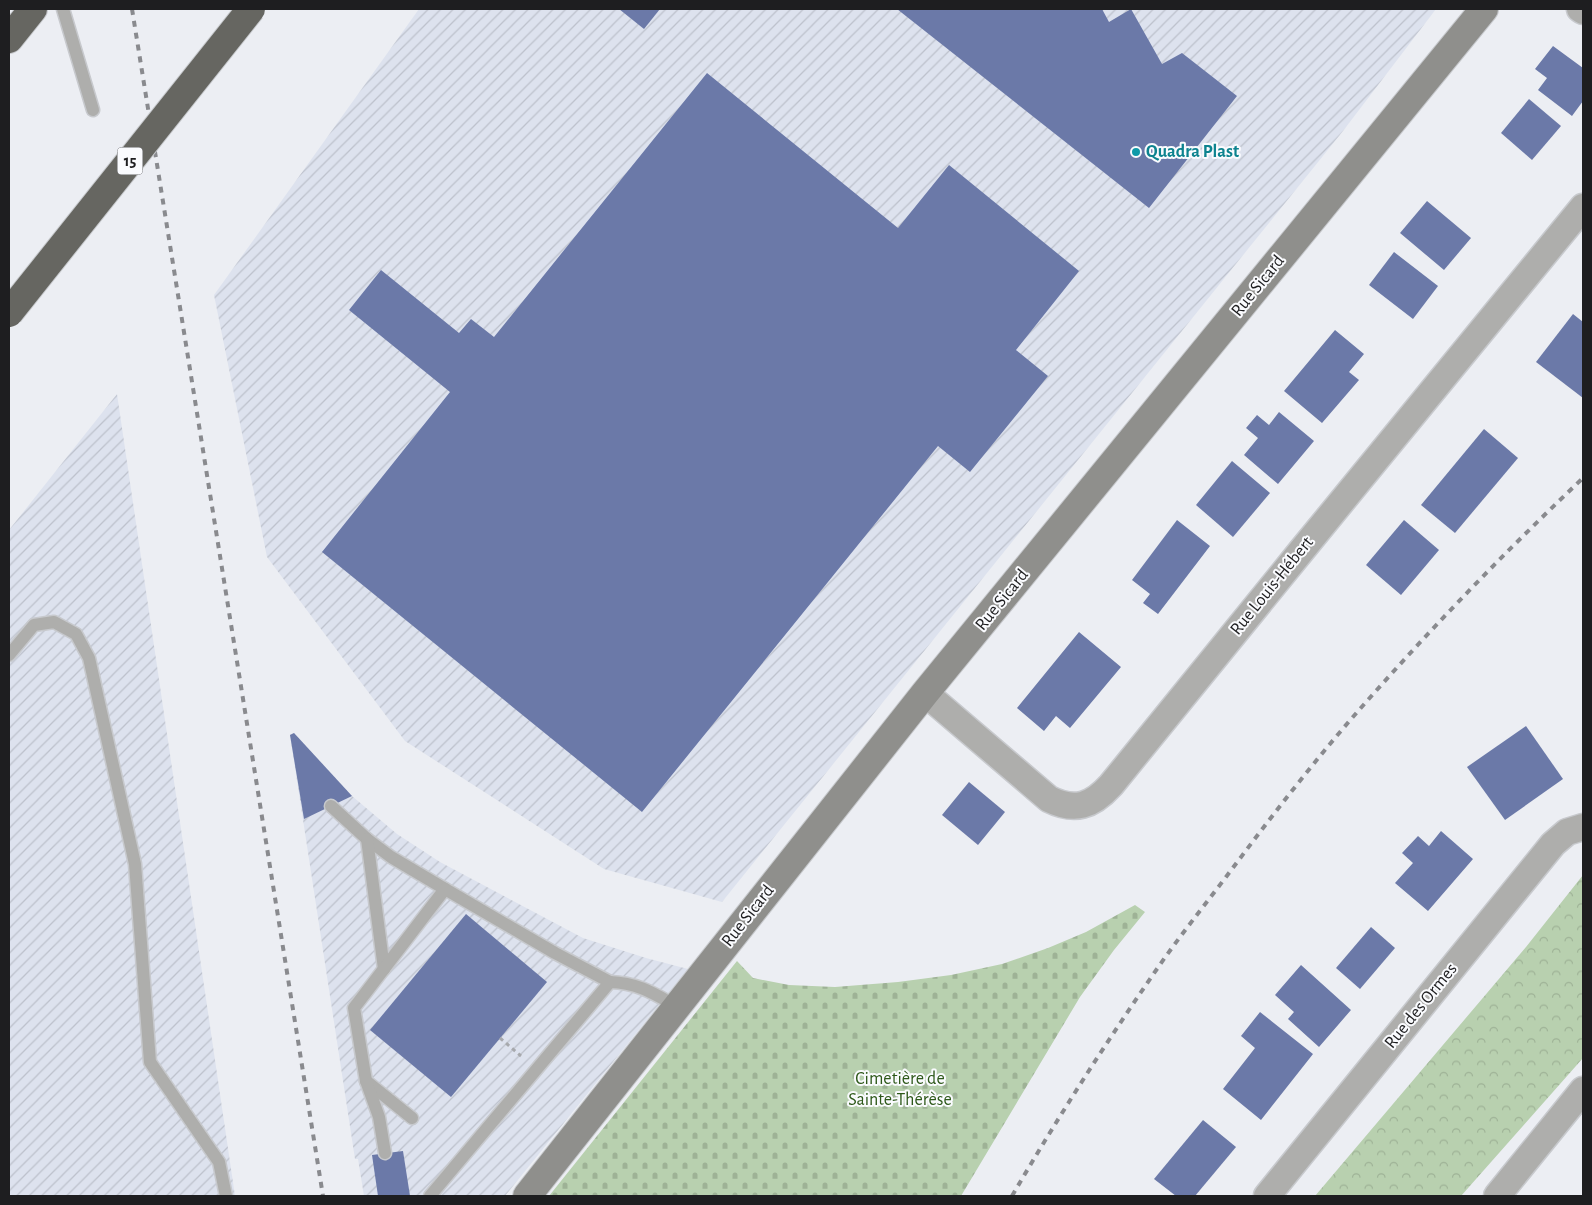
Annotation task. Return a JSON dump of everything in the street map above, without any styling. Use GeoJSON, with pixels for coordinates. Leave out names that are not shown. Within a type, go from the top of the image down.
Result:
{"type":"FeatureCollection","features":[{"type":"Feature","properties":{"kind":"highway"},"geometry":{"type":"LineString","coordinates":[[9,40],[33,9]]}},
{"type":"Feature","properties":{"kind":"highway","name":"15"},"geometry":{"type":"LineString","coordinates":[[9,313],[250,9]]}},
{"type":"Feature","properties":{"kind":"street","name":"Rue Sicard"},"geometry":{"type":"LineString","coordinates":[[526,1196],[925,693],[1484,9]]}},
{"type":"Feature","properties":{"kind":"street","name":"Rue Louis-Hébert"},"geometry":{"type":"LineString","coordinates":[[925,693],[1048,798],[1063,805],[1079,806],[1089,804],[1097,799],[1111,785],[1296,556],[1583,207]]}},
{"type":"Feature","properties":{"kind":"street","name":"Rue des Ormes"},"geometry":{"type":"LineString","coordinates":[[1267,1196],[1552,844],[1567,832],[1583,827]]}},
{"type":"Feature","properties":{"kind":"street"},"geometry":{"type":"LineString","coordinates":[[1497,1196],[1583,1090]]}},
{"type":"Feature","properties":{"kind":"lane"},"geometry":{"type":"LineString","coordinates":[[63,9],[93,110]]}},
{"type":"Feature","properties":{"kind":"lane"},"geometry":{"type":"LineString","coordinates":[[9,655],[34,625],[54,622],[76,634],[89,658],[135,864],[150,1062],[219,1162],[226,1196]]}},
{"type":"Feature","properties":{"kind":"lane"},"geometry":{"type":"LineString","coordinates":[[331,806],[367,839],[391,857],[555,953],[610,982],[641,987],[676,1006]]}},
{"type":"Feature","properties":{"kind":"lane"},"geometry":{"type":"LineString","coordinates":[[367,839],[384,969]]}},
{"type":"Feature","properties":{"kind":"lane"},"geometry":{"type":"LineString","coordinates":[[385,1153],[379,1117],[366,1081],[354,1008],[445,889]]}},
{"type":"Feature","properties":{"kind":"lane"},"geometry":{"type":"LineString","coordinates":[[430,1196],[610,982]]}},
{"type":"Feature","properties":{"kind":"lane"},"geometry":{"type":"LineString","coordinates":[[366,1081],[412,1118]]}},
{"type":"Feature","properties":{"kind":"path"},"geometry":{"type":"LineString","coordinates":[[500,1038],[536,1069]]}},
{"type":"Feature","properties":{"kind":"shaded area"},"geometry":{"type":"Polygon","coordinates":[[[419,9],[1436,9],[1343,131],[722,902],[604,869],[405,741],[267,557],[214,295],[419,9]]]}},
{"type":"Feature","properties":{"kind":"shaded area"},"geometry":{"type":"Polygon","coordinates":[[[117,394],[235,1196],[9,1196],[9,530],[117,394]]]}},
{"type":"Feature","properties":{"kind":"shaded area"},"geometry":{"type":"Polygon","coordinates":[[[294,733],[352,796],[397,834],[440,862],[583,938],[688,969],[505,1196],[364,1196],[358,1159],[355,1159],[290,735],[294,733]]]}},
{"type":"Feature","properties":{"kind":"green space"},"geometry":{"type":"Polygon","coordinates":[[[1583,875],[1583,1058],[1461,1196],[1315,1196],[1526,947],[1583,875]]]}},
{"type":"Feature","properties":{"kind":"green space","name":"Cimetière de Sainte-Thérèse"},"geometry":{"type":"Polygon","coordinates":[[[1135,905],[1145,912],[1114,950],[1080,997],[961,1196],[549,1196],[737,961],[753,978],[789,985],[835,987],[898,982],[951,975],[1002,964],[1048,948],[1086,932],[1135,905]]]}},
{"type":"Feature","properties":{"kind":"building"},"geometry":{"type":"Polygon","coordinates":[[[619,9],[660,9],[644,29],[619,9]]]}},
{"type":"Feature","properties":{"kind":"building","name":"Quadra Plast"},"geometry":{"type":"Polygon","coordinates":[[[897,9],[1102,9],[1109,22],[1131,9],[1162,64],[1182,53],[1237,96],[1149,208],[897,9]]]}},
{"type":"Feature","properties":{"kind":"building"},"geometry":{"type":"Polygon","coordinates":[[[1553,46],[1583,68],[1583,101],[1572,116],[1538,90],[1547,78],[1535,69],[1553,46]]]}},
{"type":"Feature","properties":{"kind":"building"},"geometry":{"type":"Polygon","coordinates":[[[707,73],[898,228],[949,165],[1079,271],[1016,350],[1048,376],[970,472],[938,446],[642,812],[322,552],[450,392],[349,310],[381,270],[459,333],[471,319],[494,337],[707,73]]]}},
{"type":"Feature","properties":{"kind":"building"},"geometry":{"type":"Polygon","coordinates":[[[1529,99],[1561,126],[1532,160],[1501,133],[1529,99]]]}},
{"type":"Feature","properties":{"kind":"building"},"geometry":{"type":"Polygon","coordinates":[[[1427,201],[1471,238],[1444,270],[1400,233],[1427,201]]]}},
{"type":"Feature","properties":{"kind":"building"},"geometry":{"type":"Polygon","coordinates":[[[1394,252],[1438,286],[1413,319],[1369,285],[1394,252]]]}},
{"type":"Feature","properties":{"kind":"building"},"geometry":{"type":"Polygon","coordinates":[[[1573,314],[1583,322],[1583,398],[1536,362],[1573,314]]]}},
{"type":"Feature","properties":{"kind":"building"},"geometry":{"type":"Polygon","coordinates":[[[1335,330],[1364,354],[1349,372],[1359,380],[1322,423],[1284,391],[1335,330]]]}},
{"type":"Feature","properties":{"kind":"building"},"geometry":{"type":"Polygon","coordinates":[[[1279,412],[1314,441],[1278,484],[1244,455],[1258,438],[1246,428],[1257,415],[1269,425],[1279,412]]]}},
{"type":"Feature","properties":{"kind":"building"},"geometry":{"type":"Polygon","coordinates":[[[1484,429],[1518,458],[1455,533],[1421,505],[1484,429]]]}},
{"type":"Feature","properties":{"kind":"building"},"geometry":{"type":"Polygon","coordinates":[[[1232,461],[1270,493],[1233,537],[1196,505],[1232,461]]]}},
{"type":"Feature","properties":{"kind":"building"},"geometry":{"type":"Polygon","coordinates":[[[1177,520],[1210,546],[1158,614],[1143,603],[1150,594],[1132,580],[1177,520]]]}},
{"type":"Feature","properties":{"kind":"building"},"geometry":{"type":"Polygon","coordinates":[[[1404,520],[1439,550],[1401,595],[1366,565],[1404,520]]]}},
{"type":"Feature","properties":{"kind":"building"},"geometry":{"type":"Polygon","coordinates":[[[1079,632],[1121,667],[1070,728],[1056,716],[1044,731],[1017,708],[1079,632]]]}},
{"type":"Feature","properties":{"kind":"building"},"geometry":{"type":"Polygon","coordinates":[[[1526,726],[1563,779],[1505,820],[1467,767],[1526,726]]]}},
{"type":"Feature","properties":{"kind":"building"},"geometry":{"type":"Polygon","coordinates":[[[294,733],[352,796],[304,819],[290,735],[294,733]]]}},
{"type":"Feature","properties":{"kind":"building"},"geometry":{"type":"Polygon","coordinates":[[[969,782],[1005,812],[978,845],[942,815],[969,782]]]}},
{"type":"Feature","properties":{"kind":"building"},"geometry":{"type":"Polygon","coordinates":[[[1441,831],[1473,859],[1428,911],[1395,883],[1413,863],[1402,853],[1418,836],[1429,846],[1441,831]]]}},
{"type":"Feature","properties":{"kind":"building"},"geometry":{"type":"Polygon","coordinates":[[[466,914],[547,982],[451,1097],[370,1030],[466,914]]]}},
{"type":"Feature","properties":{"kind":"building"},"geometry":{"type":"Polygon","coordinates":[[[1371,927],[1395,948],[1360,989],[1336,968],[1371,927]]]}},
{"type":"Feature","properties":{"kind":"building"},"geometry":{"type":"Polygon","coordinates":[[[1301,965],[1351,1010],[1319,1047],[1288,1019],[1294,1012],[1275,995],[1301,965]]]}},
{"type":"Feature","properties":{"kind":"building"},"geometry":{"type":"Polygon","coordinates":[[[1260,1012],[1313,1054],[1261,1120],[1223,1089],[1255,1048],[1241,1036],[1260,1012]]]}},
{"type":"Feature","properties":{"kind":"building"},"geometry":{"type":"Polygon","coordinates":[[[1203,1120],[1236,1147],[1195,1196],[1176,1196],[1154,1179],[1203,1120]]]}},
{"type":"Feature","properties":{"kind":"building"},"geometry":{"type":"Polygon","coordinates":[[[403,1151],[410,1196],[378,1196],[372,1155],[403,1151]]]}},
{"type":"Feature","properties":{"kind":"railway"},"geometry":{"type":"LineString","coordinates":[[132,9],[323,1196]]}},
{"type":"Feature","properties":{"kind":"railway"},"geometry":{"type":"LineString","coordinates":[[1012,1196],[1083,1080],[1159,966],[1295,788],[1348,722],[1419,643],[1500,559],[1583,478]]}},
{"type":"Feature","properties":{"kind":"place","name":"Quadra Plast"},"geometry":{"type":"Point","coordinates":[1136,152]}}]}
